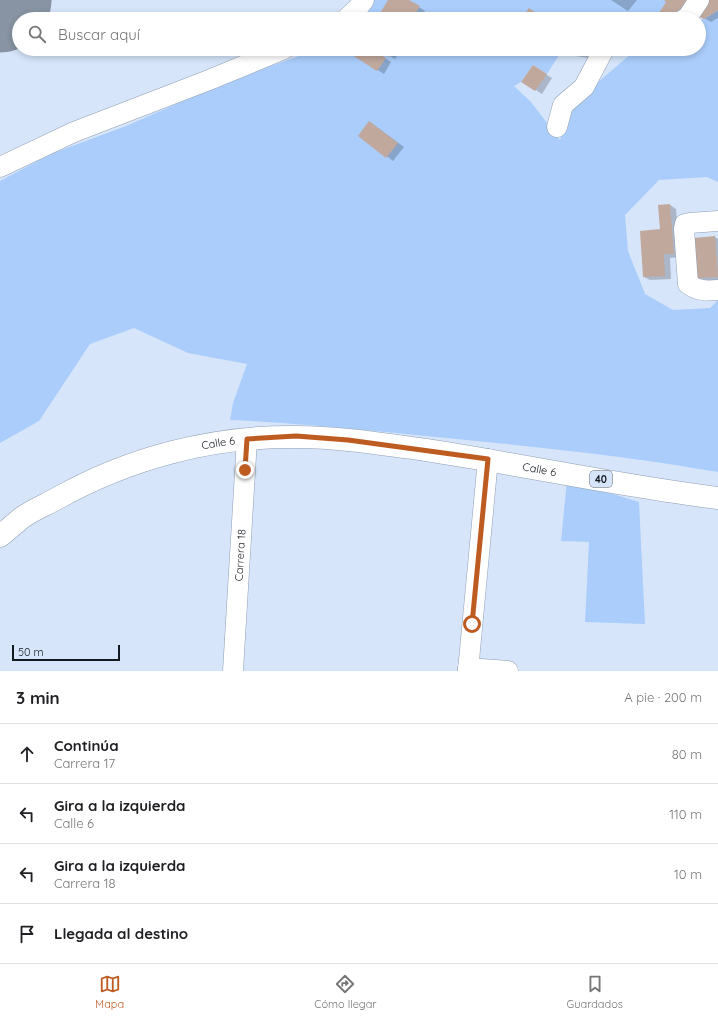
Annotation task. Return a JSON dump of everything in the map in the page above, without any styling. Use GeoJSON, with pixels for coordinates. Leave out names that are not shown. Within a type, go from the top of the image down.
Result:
{"type":"FeatureCollection","features":[{"type":"Feature","properties":{"kind":"main road","name":"Calle 6"},"geometry":{"type":"LineString","coordinates":[[0,536],[24,517],[66,493],[101,476],[148,459],[197,446],[247,439],[296,436],[348,440],[488,459],[674,492],[718,498]]}},
{"type":"Feature","properties":{"kind":"street"},"geometry":{"type":"LineString","coordinates":[[354,12],[364,0]]}},
{"type":"Feature","properties":{"kind":"street"},"geometry":{"type":"LineString","coordinates":[[691,12],[699,0]]}},
{"type":"Feature","properties":{"kind":"street"},"geometry":{"type":"LineString","coordinates":[[0,166],[74,132],[267,56]]}},
{"type":"Feature","properties":{"kind":"street"},"geometry":{"type":"LineString","coordinates":[[557,127],[563,105],[584,86],[600,56]]}},
{"type":"Feature","properties":{"kind":"street"},"geometry":{"type":"LineString","coordinates":[[718,221],[685,224],[684,229],[688,284],[695,289],[703,291],[718,290]]}},
{"type":"Feature","properties":{"kind":"street","name":"Carrera 18"},"geometry":{"type":"LineString","coordinates":[[233,671],[247,439]]}},
{"type":"Feature","properties":{"kind":"street"},"geometry":{"type":"LineString","coordinates":[[488,459],[468,670],[508,671]]}},
{"type":"Feature","properties":{"kind":"shaded area"},"geometry":{"type":"Polygon","coordinates":[[[374,0],[688,0],[678,12],[365,12],[374,0]]]}},
{"type":"Feature","properties":{"kind":"shaded area"},"geometry":{"type":"Polygon","coordinates":[[[718,10],[718,182],[707,177],[659,180],[625,215],[628,251],[645,294],[673,310],[710,308],[718,300],[718,472],[583,452],[285,423],[230,420],[233,403],[247,364],[188,353],[134,328],[90,344],[39,421],[0,443],[0,181],[51,154],[126,126],[231,80],[299,56],[558,56],[547,74],[533,65],[521,82],[514,86],[531,102],[560,140],[572,105],[629,56],[706,56],[706,18],[718,10]]]}},
{"type":"Feature","properties":{"kind":"shaded area"},"geometry":{"type":"Polygon","coordinates":[[[567,480],[639,502],[645,624],[585,622],[589,542],[561,541],[567,480]]]}},
{"type":"Feature","properties":{"kind":"building"},"geometry":{"type":"Polygon","coordinates":[[[388,0],[409,0],[420,6],[416,12],[381,12],[388,0]]]}},
{"type":"Feature","properties":{"kind":"building"},"geometry":{"type":"Polygon","coordinates":[[[664,0],[687,0],[678,12],[660,12],[666,2],[664,0]]]}},
{"type":"Feature","properties":{"kind":"building"},"geometry":{"type":"Polygon","coordinates":[[[703,0],[718,0],[718,10],[706,18],[706,12],[694,12],[703,0]]]}},
{"type":"Feature","properties":{"kind":"building"},"geometry":{"type":"Polygon","coordinates":[[[529,8],[535,12],[526,12],[529,8]]]}},
{"type":"Feature","properties":{"kind":"building"},"geometry":{"type":"Polygon","coordinates":[[[354,56],[383,56],[386,58],[377,71],[354,56]]]}},
{"type":"Feature","properties":{"kind":"building"},"geometry":{"type":"Polygon","coordinates":[[[533,65],[547,74],[535,91],[521,82],[533,65]]]}},
{"type":"Feature","properties":{"kind":"building"},"geometry":{"type":"Polygon","coordinates":[[[369,121],[398,143],[386,158],[358,136],[369,121]]]}},
{"type":"Feature","properties":{"kind":"building"},"geometry":{"type":"Polygon","coordinates":[[[670,204],[674,254],[664,254],[665,276],[643,277],[640,231],[660,229],[658,205],[670,204]]]}},
{"type":"Feature","properties":{"kind":"building"},"geometry":{"type":"Polygon","coordinates":[[[715,236],[718,277],[696,278],[694,238],[715,236]]]}},
{"type":"Feature","properties":{"kind":"runway"},"geometry":{"type":"LineString","coordinates":[[0,4],[3,0]]}},
{"type":"Feature","properties":{"kind":"route"},"geometry":{"type":"LineString","coordinates":[[245,470],[247,439],[296,436],[348,440],[488,459],[472,624]]}}]}
